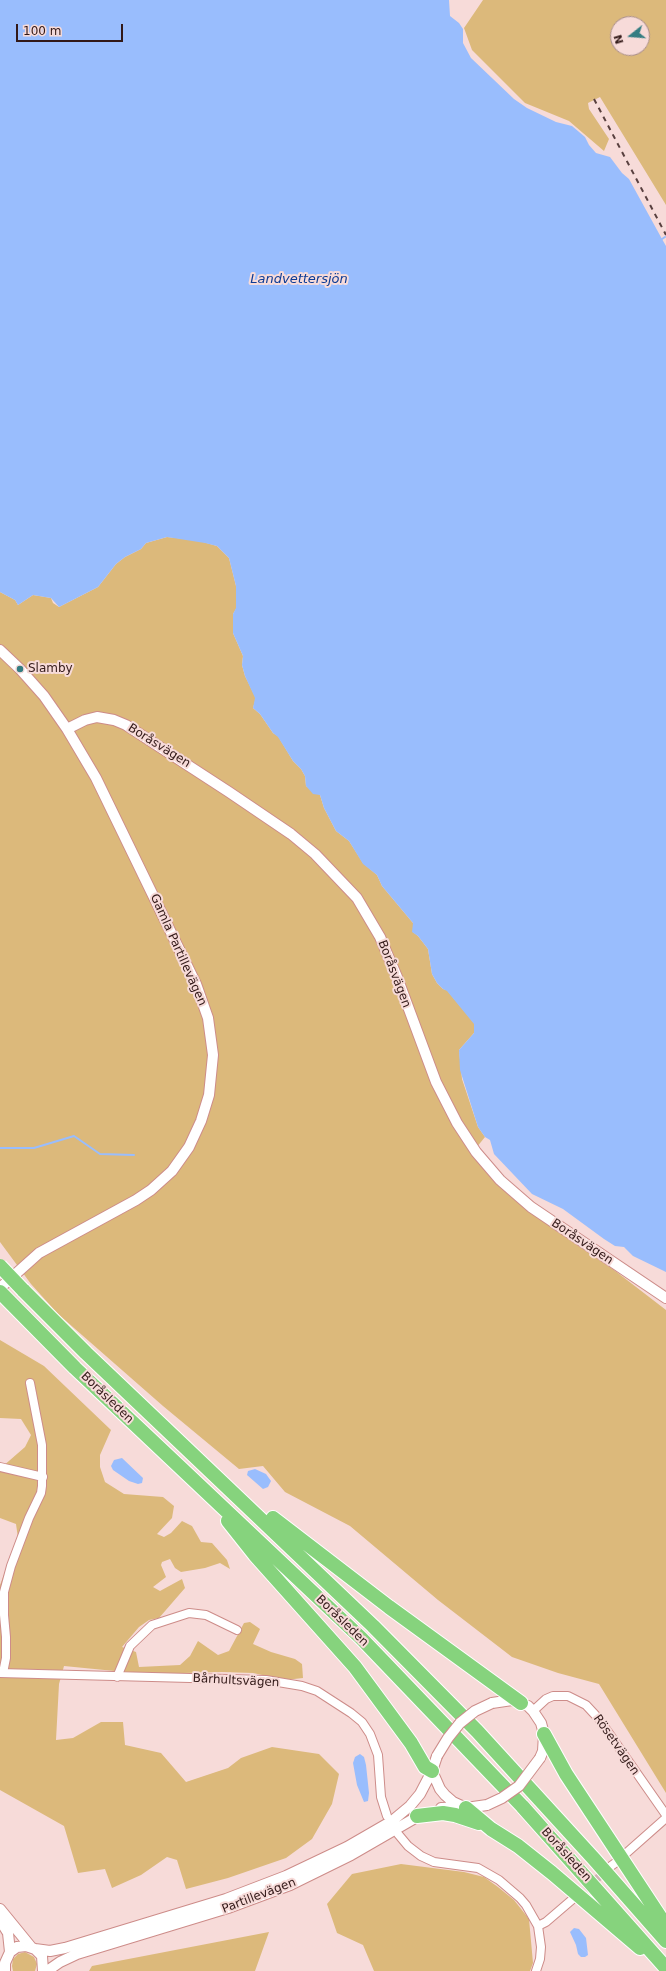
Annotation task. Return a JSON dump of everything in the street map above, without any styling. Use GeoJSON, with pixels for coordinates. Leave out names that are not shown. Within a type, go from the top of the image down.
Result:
{"type":"FeatureCollection","features":[{"type":"Feature","properties":{"kind":"highway","name":"Boråsleden"},"geometry":{"type":"LineString","coordinates":[[0,1266],[92,1358],[368,1620],[477,1731],[594,1859],[666,1941]]}},
{"type":"Feature","properties":{"kind":"highway","name":"Boråsleden"},"geometry":{"type":"LineString","coordinates":[[5,1296],[75,1368],[361,1638],[522,1806],[666,1970]]}},
{"type":"Feature","properties":{"kind":"highway"},"geometry":{"type":"LineString","coordinates":[[210,1470],[389,1607],[521,1703]]}},
{"type":"Feature","properties":{"kind":"highway"},"geometry":{"type":"LineString","coordinates":[[196,1482],[255,1555],[355,1667],[411,1743],[425,1767],[432,1771]]}},
{"type":"Feature","properties":{"kind":"highway"},"geometry":{"type":"LineString","coordinates":[[544,1734],[566,1774],[666,1926]]}},
{"type":"Feature","properties":{"kind":"highway"},"geometry":{"type":"LineString","coordinates":[[464,1807],[491,1829],[518,1846],[552,1873],[666,1970]]}},
{"type":"Feature","properties":{"kind":"highway"},"geometry":{"type":"LineString","coordinates":[[417,1816],[443,1814],[455,1815],[491,1829]]}},
{"type":"Feature","properties":{"kind":"street","name":"Gamla Partillevägen"},"geometry":{"type":"LineString","coordinates":[[0,650],[32,681],[68,729],[96,778],[196,984],[208,1018],[213,1056],[209,1095],[198,1130],[181,1159],[164,1179],[132,1202],[39,1253],[0,1288]]}},
{"type":"Feature","properties":{"kind":"street","name":"Boråsvägen"},"geometry":{"type":"LineString","coordinates":[[68,729],[85,720],[97,717],[114,720],[126,725],[291,834],[315,854],[357,898],[380,937],[398,978],[436,1082],[460,1128],[476,1152],[500,1180],[531,1207],[666,1298]]}},
{"type":"Feature","properties":{"kind":"street"},"geometry":{"type":"LineString","coordinates":[[1,1673],[6,1658],[4,1592],[14,1559],[41,1493],[43,1477],[42,1445],[30,1383]]}},
{"type":"Feature","properties":{"kind":"street"},"geometry":{"type":"LineString","coordinates":[[0,1466],[43,1477]]}},
{"type":"Feature","properties":{"kind":"street"},"geometry":{"type":"LineString","coordinates":[[117,1677],[130,1646],[152,1625],[189,1613],[206,1615],[238,1630]]}},
{"type":"Feature","properties":{"kind":"street","name":"Bårhultsvägen"},"geometry":{"type":"LineString","coordinates":[[1,1673],[266,1680],[302,1686],[317,1691],[351,1712],[362,1722],[370,1734],[378,1755],[381,1797],[387,1816]]}},
{"type":"Feature","properties":{"kind":"street","name":"Rösetvägen"},"geometry":{"type":"LineString","coordinates":[[533,1710],[546,1699],[553,1696],[568,1696],[586,1706],[599,1719],[666,1816],[617,1861]]}},
{"type":"Feature","properties":{"kind":"street"},"geometry":{"type":"LineString","coordinates":[[512,1700],[521,1703],[533,1710],[541,1723],[544,1734],[543,1751],[540,1758],[519,1786],[487,1806],[464,1807],[445,1796],[440,1789],[432,1771],[437,1756],[448,1738],[460,1723],[475,1711],[492,1703],[512,1700]]}},
{"type":"Feature","properties":{"kind":"street","name":"Partillevägen"},"geometry":{"type":"LineString","coordinates":[[6,1955],[22,1946],[50,1951],[65,1948],[226,1899],[286,1876],[347,1847],[397,1817],[410,1806],[420,1794],[432,1771]]}},
{"type":"Feature","properties":{"kind":"street","name":"Partillevägen"},"geometry":{"type":"LineString","coordinates":[[47,1971],[76,1954],[228,1908],[290,1885],[351,1855],[417,1816],[434,1809],[464,1807]]}},
{"type":"Feature","properties":{"kind":"street"},"geometry":{"type":"LineString","coordinates":[[398,1834],[414,1852],[434,1862],[464,1866],[489,1873],[499,1880],[526,1905],[538,1926],[541,1947],[540,1959],[536,1971]]}},
{"type":"Feature","properties":{"kind":"street"},"geometry":{"type":"LineString","coordinates":[[538,1926],[546,1922],[580,1893]]}},
{"type":"Feature","properties":{"kind":"street"},"geometry":{"type":"LineString","coordinates":[[0,1909],[33,1948],[42,1956],[43,1971]]}},
{"type":"Feature","properties":{"kind":"street"},"geometry":{"type":"LineString","coordinates":[[0,1920],[8,1933],[5,1971]]}},
{"type":"Feature","properties":{"kind":"shaded area"},"geometry":{"type":"Polygon","coordinates":[[[483,0],[666,0],[666,205],[600,97],[588,103],[589,109],[609,139],[604,151],[569,121],[525,103],[472,50],[464,28],[483,0]]]}},
{"type":"Feature","properties":{"kind":"shaded area"},"geometry":{"type":"Polygon","coordinates":[[[167,537],[196,540],[217,546],[229,558],[236,586],[236,609],[233,614],[233,633],[243,656],[242,665],[245,676],[256,698],[253,708],[260,714],[273,733],[278,736],[293,761],[301,769],[305,776],[306,786],[320,795],[324,808],[336,831],[349,841],[363,863],[377,875],[382,886],[413,923],[413,932],[428,949],[432,974],[437,983],[443,989],[447,990],[475,1024],[474,1033],[459,1050],[462,1079],[478,1127],[485,1137],[472,1153],[510,1195],[552,1228],[614,1270],[666,1310],[666,1793],[599,1684],[558,1673],[512,1657],[438,1600],[350,1526],[285,1492],[263,1466],[239,1469],[163,1406],[58,1314],[31,1284],[0,1242],[0,592],[15,600],[18,605],[33,595],[51,598],[53,603],[59,607],[98,587],[116,564],[125,557],[141,549],[146,543],[167,537]]]}},
{"type":"Feature","properties":{"kind":"shaded area"},"geometry":{"type":"Polygon","coordinates":[[[0,1340],[44,1366],[111,1430],[100,1455],[100,1467],[105,1482],[124,1494],[163,1497],[174,1506],[172,1518],[157,1534],[164,1537],[171,1533],[182,1521],[192,1526],[201,1542],[212,1543],[227,1560],[230,1569],[220,1563],[205,1568],[181,1572],[175,1568],[170,1559],[162,1562],[161,1565],[166,1577],[153,1587],[160,1591],[182,1579],[185,1588],[159,1618],[149,1620],[139,1627],[122,1647],[136,1652],[139,1667],[180,1665],[190,1656],[198,1641],[218,1655],[229,1651],[244,1623],[250,1622],[260,1629],[253,1644],[271,1652],[295,1659],[302,1664],[303,1678],[285,1680],[253,1673],[222,1672],[145,1674],[64,1666],[59,1684],[56,1740],[73,1738],[101,1722],[123,1722],[125,1745],[161,1753],[186,1782],[228,1768],[241,1758],[272,1747],[319,1754],[339,1774],[332,1804],[312,1839],[286,1858],[228,1878],[186,1889],[177,1860],[167,1857],[141,1875],[112,1888],[105,1869],[78,1873],[64,1826],[0,1790],[0,1585],[18,1538],[16,1524],[0,1518],[0,1467],[2,1467],[25,1447],[31,1435],[21,1419],[0,1418],[0,1340]]]}},
{"type":"Feature","properties":{"kind":"shaded area"},"geometry":{"type":"Polygon","coordinates":[[[401,1864],[464,1872],[484,1877],[514,1900],[529,1919],[533,1963],[530,1971],[374,1971],[363,1945],[337,1933],[327,1904],[352,1874],[401,1864]]]}},
{"type":"Feature","properties":{"kind":"shaded area"},"geometry":{"type":"Polygon","coordinates":[[[269,1932],[255,1971],[89,1971],[92,1966],[269,1932]]]}},
{"type":"Feature","properties":{"kind":"shaded area"},"geometry":{"type":"Polygon","coordinates":[[[25,1952],[34,1957],[37,1964],[35,1971],[13,1971],[13,1959],[18,1954],[25,1952]]]}},
{"type":"Feature","properties":{"kind":"water","name":"Landvettersjön"},"geometry":{"type":"Polygon","coordinates":[[[0,0],[449,0],[450,16],[459,23],[463,29],[463,43],[471,58],[514,99],[527,108],[556,122],[572,126],[585,137],[589,145],[596,153],[610,157],[622,173],[629,179],[666,246],[666,1272],[633,1256],[624,1247],[615,1246],[563,1209],[532,1194],[494,1154],[490,1140],[485,1137],[478,1127],[460,1070],[459,1050],[474,1033],[474,1024],[447,991],[437,983],[432,974],[428,949],[418,936],[412,932],[413,923],[382,886],[377,875],[363,864],[349,841],[336,831],[324,808],[320,795],[313,794],[306,786],[305,776],[301,769],[293,761],[278,737],[273,733],[260,714],[253,708],[255,698],[245,676],[242,665],[243,656],[233,633],[233,614],[236,608],[236,586],[229,558],[217,546],[167,537],[146,543],[141,549],[125,557],[116,564],[98,587],[59,607],[51,598],[33,595],[18,605],[15,600],[0,592],[0,0]]]}},
{"type":"Feature","properties":{"kind":"water"},"geometry":{"type":"Polygon","coordinates":[[[122,1458],[143,1478],[142,1483],[138,1484],[129,1481],[113,1470],[111,1466],[114,1460],[122,1458]]]}},
{"type":"Feature","properties":{"kind":"water"},"geometry":{"type":"Polygon","coordinates":[[[255,1469],[266,1474],[271,1481],[268,1487],[263,1489],[247,1475],[248,1471],[255,1469]]]}},
{"type":"Feature","properties":{"kind":"water"},"geometry":{"type":"Polygon","coordinates":[[[360,1754],[364,1757],[366,1765],[369,1793],[368,1801],[364,1802],[357,1785],[353,1763],[355,1757],[360,1754]]]}},
{"type":"Feature","properties":{"kind":"water"},"geometry":{"type":"Polygon","coordinates":[[[574,1928],[579,1929],[586,1938],[588,1955],[585,1957],[581,1957],[578,1954],[570,1932],[574,1928]]]}},
{"type":"Feature","properties":{"kind":"waterway"},"geometry":{"type":"LineString","coordinates":[[0,1148],[34,1148],[74,1136],[100,1154],[134,1155]]}},
{"type":"Feature","properties":{"kind":"tunnel"},"geometry":{"type":"LineString","coordinates":[[585,1889],[607,1870]]}},
{"type":"Feature","properties":{"kind":"railway"},"geometry":{"type":"LineString","coordinates":[[594,99],[666,235]]}},
{"type":"Feature","properties":{"kind":"place","name":"Slamby"},"geometry":{"type":"Point","coordinates":[20,669]}}]}
